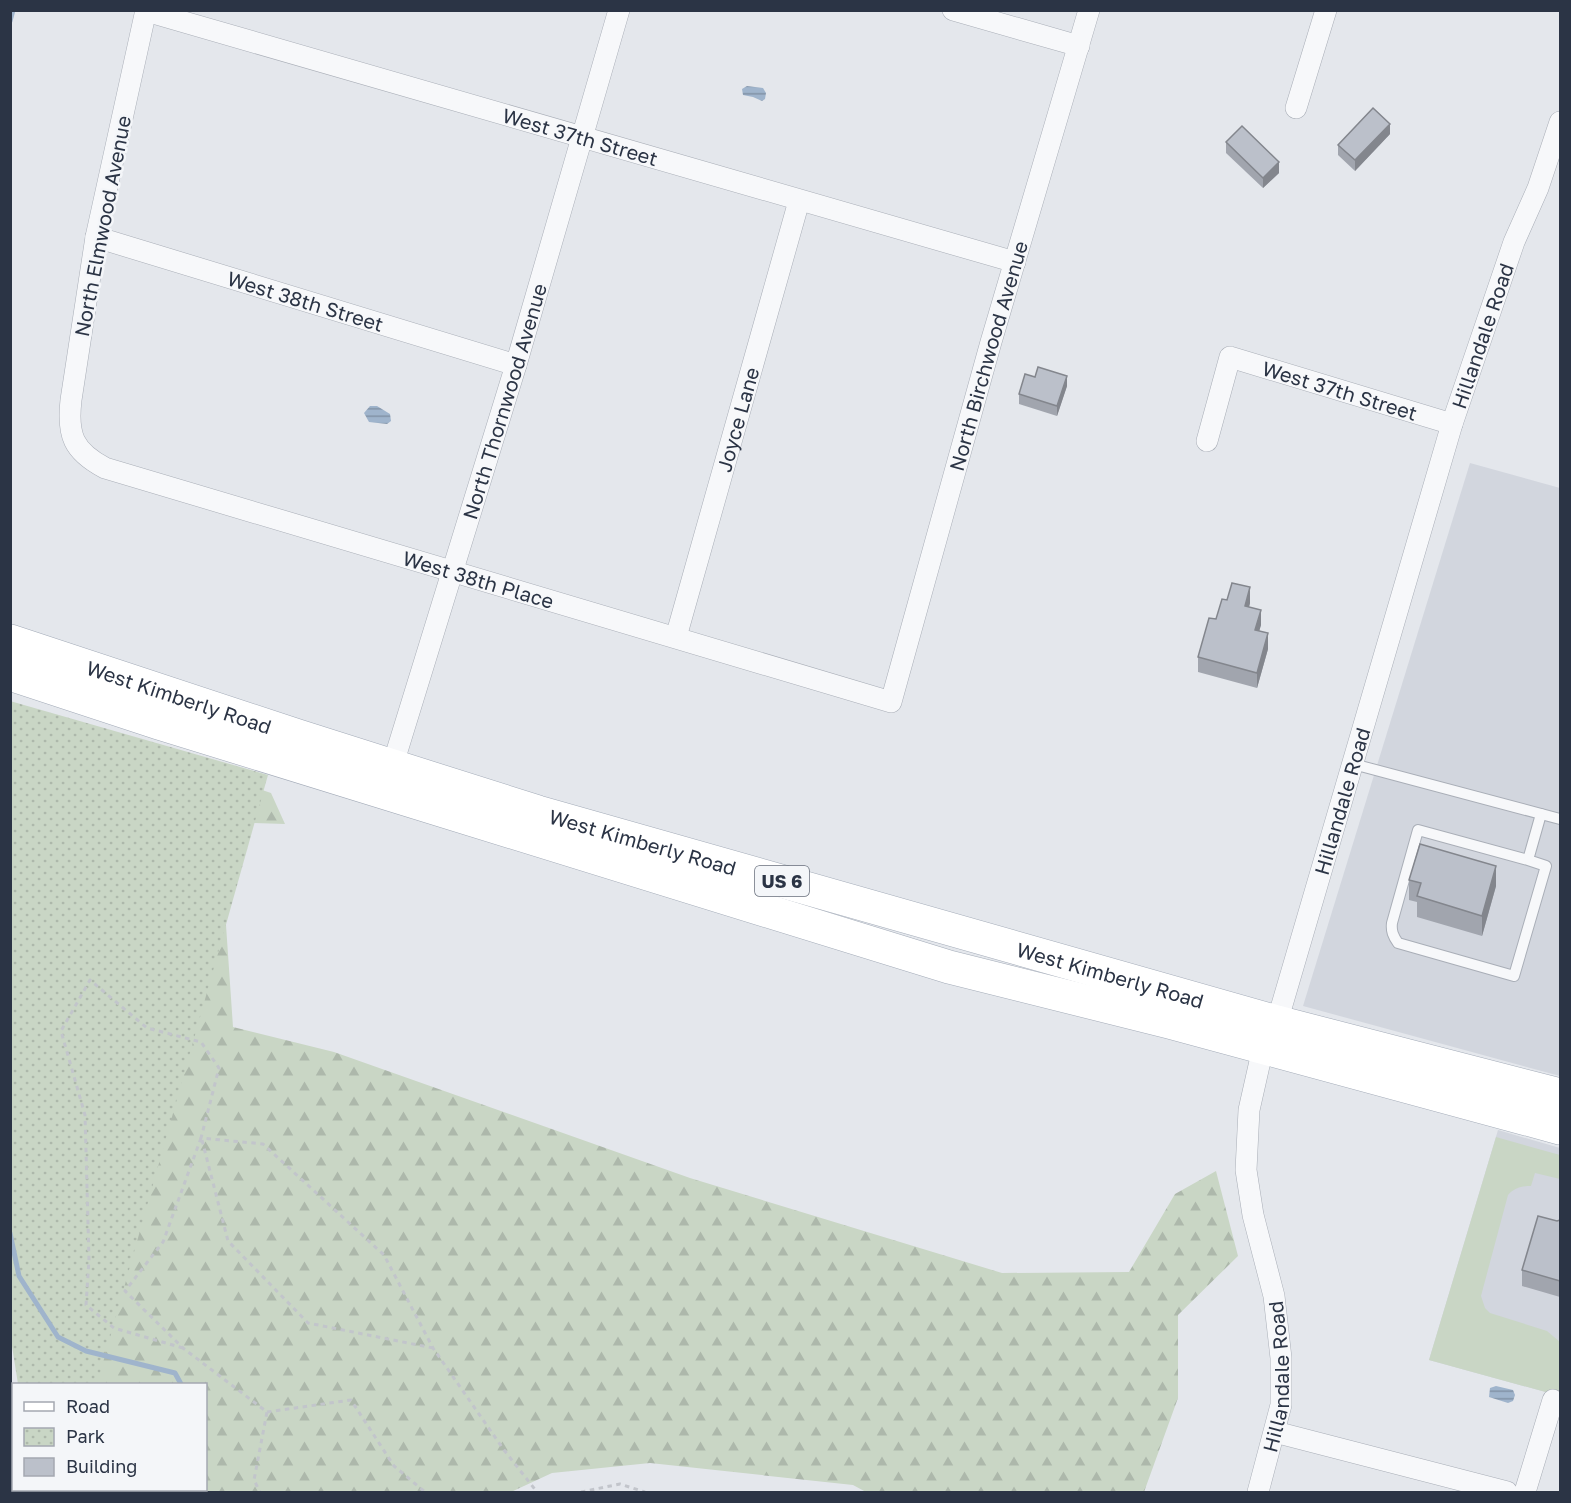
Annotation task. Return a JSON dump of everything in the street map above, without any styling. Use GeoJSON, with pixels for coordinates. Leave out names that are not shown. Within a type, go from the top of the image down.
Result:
{"type":"FeatureCollection","features":[{"type":"Feature","properties":{"kind":"main road","name":"West Kimberly Road"},"geometry":{"type":"LineString","coordinates":[[10,641],[388,779]]}},
{"type":"Feature","properties":{"kind":"main road","name":"West Kimberly Road"},"geometry":{"type":"LineString","coordinates":[[10,674],[388,779],[538,812],[1270,1035],[1560,1128]]}},
{"type":"Feature","properties":{"kind":"main road","name":"West Kimberly Road"},"geometry":{"type":"LineString","coordinates":[[1270,1035],[1560,1095]]}},
{"type":"Feature","properties":{"kind":"street","name":"North Thornwood Avenue"},"geometry":{"type":"LineString","coordinates":[[388,779],[516,365],[619,10]]}},
{"type":"Feature","properties":{"kind":"street"},"geometry":{"type":"LineString","coordinates":[[953,10],[1079,46]]}},
{"type":"Feature","properties":{"kind":"street","name":"North Birchwood Avenue"},"geometry":{"type":"LineString","coordinates":[[891,702],[1015,262],[1089,10]]}},
{"type":"Feature","properties":{"kind":"street"},"geometry":{"type":"LineString","coordinates":[[1296,108],[1326,10]]}},
{"type":"Feature","properties":{"kind":"street","name":"West 37th Street"},"geometry":{"type":"LineString","coordinates":[[146,11],[582,139],[1015,262]]}},
{"type":"Feature","properties":{"kind":"street","name":"North Elmwood Avenue"},"geometry":{"type":"LineString","coordinates":[[75,442],[68,422],[69,411],[96,237],[146,11]]}},
{"type":"Feature","properties":{"kind":"street","name":"Hillandale Road"},"geometry":{"type":"LineString","coordinates":[[1258,1492],[1281,1405],[1281,1358],[1275,1307],[1253,1215],[1246,1170],[1249,1110],[1452,424],[1514,242],[1538,188],[1560,122]]}},
{"type":"Feature","properties":{"kind":"street","name":"Joyce Lane"},"geometry":{"type":"LineString","coordinates":[[676,637],[800,201]]}},
{"type":"Feature","properties":{"kind":"street","name":"West 38th Street"},"geometry":{"type":"LineString","coordinates":[[96,237],[516,365]]}},
{"type":"Feature","properties":{"kind":"street","name":"West 37th Street"},"geometry":{"type":"LineString","coordinates":[[1207,441],[1230,357],[1452,424]]}},
{"type":"Feature","properties":{"kind":"street","name":"West 38th Place"},"geometry":{"type":"LineString","coordinates":[[75,442],[86,458],[105,468],[891,702]]}},
{"type":"Feature","properties":{"kind":"street"},"geometry":{"type":"LineString","coordinates":[[1525,1492],[1553,1400]]}},
{"type":"Feature","properties":{"kind":"street"},"geometry":{"type":"LineString","coordinates":[[1275,1432],[1507,1492]]}},
{"type":"Feature","properties":{"kind":"lane"},"geometry":{"type":"LineString","coordinates":[[1353,764],[1560,819]]}},
{"type":"Feature","properties":{"kind":"lane"},"geometry":{"type":"LineString","coordinates":[[1528,860],[1541,814]]}},
{"type":"Feature","properties":{"kind":"lane"},"geometry":{"type":"LineString","coordinates":[[1418,830],[1528,860],[1546,866],[1514,976],[1398,943],[1394,938],[1391,932],[1392,923],[1418,830]]}},
{"type":"Feature","properties":{"kind":"path"},"geometry":{"type":"LineString","coordinates":[[183,1348],[114,1328],[86,1305],[89,1260],[85,1116],[61,1031],[90,980],[147,1028],[201,1042],[219,1068],[201,1138],[163,1242],[125,1291],[183,1348],[267,1412],[351,1400],[394,1466],[425,1492]]}},
{"type":"Feature","properties":{"kind":"path"},"geometry":{"type":"LineString","coordinates":[[201,1138],[263,1144],[384,1255],[434,1348],[504,1450],[537,1492]]}},
{"type":"Feature","properties":{"kind":"path"},"geometry":{"type":"LineString","coordinates":[[201,1138],[228,1241],[308,1323],[434,1348]]}},
{"type":"Feature","properties":{"kind":"path"},"geometry":{"type":"LineString","coordinates":[[260,1492],[254,1480],[267,1412]]}},
{"type":"Feature","properties":{"kind":"path"},"geometry":{"type":"LineString","coordinates":[[581,1492],[620,1484],[645,1492]]}},
{"type":"Feature","properties":{"kind":"shaded area"},"geometry":{"type":"Polygon","coordinates":[[[1470,463],[1560,488],[1560,1076],[1303,1006],[1470,463]]]}},
{"type":"Feature","properties":{"kind":"shaded area"},"geometry":{"type":"Polygon","coordinates":[[[1498,1130],[1560,1148],[1560,1396],[1429,1360],[1498,1130]]]}},
{"type":"Feature","properties":{"kind":"green space"},"geometry":{"type":"Polygon","coordinates":[[[10,701],[268,775],[97,1383],[18,1383],[11,1340],[10,701]]]}},
{"type":"Feature","properties":{"kind":"green space"},"geometry":{"type":"Polygon","coordinates":[[[10,706],[271,793],[285,824],[223,822],[202,854],[226,925],[233,1027],[334,1052],[690,1178],[1002,1273],[1129,1272],[1175,1194],[1216,1171],[1238,1256],[1178,1315],[1178,1398],[1144,1492],[866,1492],[853,1485],[650,1463],[552,1473],[511,1492],[175,1492],[207,1491],[207,1383],[34,1383],[10,1259],[10,706]]]}},
{"type":"Feature","properties":{"kind":"green space"},"geometry":{"type":"Polygon","coordinates":[[[1496,1137],[1560,1155],[1560,1179],[1535,1173],[1531,1186],[1518,1188],[1508,1195],[1481,1296],[1485,1308],[1490,1313],[1547,1331],[1560,1342],[1560,1396],[1429,1360],[1496,1137]]]}},
{"type":"Feature","properties":{"kind":"water"},"geometry":{"type":"Polygon","coordinates":[[[747,86],[763,88],[766,93],[765,99],[762,101],[743,95],[742,89],[747,86]]]}},
{"type":"Feature","properties":{"kind":"water"},"geometry":{"type":"Polygon","coordinates":[[[370,406],[377,406],[390,414],[391,421],[387,424],[369,422],[364,413],[370,406]]]}},
{"type":"Feature","properties":{"kind":"water"},"geometry":{"type":"Polygon","coordinates":[[[1496,1386],[1513,1390],[1515,1395],[1513,1401],[1508,1403],[1489,1397],[1490,1388],[1496,1386]]]}},
{"type":"Feature","properties":{"kind":"building"},"geometry":{"type":"Polygon","coordinates":[[[1373,108],[1390,124],[1355,160],[1338,145],[1373,108]]]}},
{"type":"Feature","properties":{"kind":"building"},"geometry":{"type":"Polygon","coordinates":[[[1242,126],[1279,162],[1263,178],[1226,142],[1242,126]]]}},
{"type":"Feature","properties":{"kind":"building"},"geometry":{"type":"Polygon","coordinates":[[[1038,367],[1067,376],[1057,406],[1019,394],[1025,374],[1035,377],[1038,367]]]}},
{"type":"Feature","properties":{"kind":"building"},"geometry":{"type":"Polygon","coordinates":[[[1232,583],[1250,587],[1245,606],[1261,610],[1255,630],[1268,633],[1257,673],[1198,657],[1209,618],[1216,619],[1222,599],[1227,600],[1232,583]]]}},
{"type":"Feature","properties":{"kind":"building"},"geometry":{"type":"Polygon","coordinates":[[[1420,844],[1496,866],[1482,916],[1417,896],[1421,883],[1409,880],[1420,844]]]}},
{"type":"Feature","properties":{"kind":"building"},"geometry":{"type":"Polygon","coordinates":[[[1538,1216],[1560,1220],[1560,1281],[1522,1270],[1538,1216]]]}},
{"type":"Feature","properties":{"kind":"waterway"},"geometry":{"type":"LineString","coordinates":[[10,21],[13,10]]}},
{"type":"Feature","properties":{"kind":"waterway"},"geometry":{"type":"LineString","coordinates":[[10,1233],[19,1276],[58,1337],[86,1351],[175,1373],[180,1383]]}}]}
